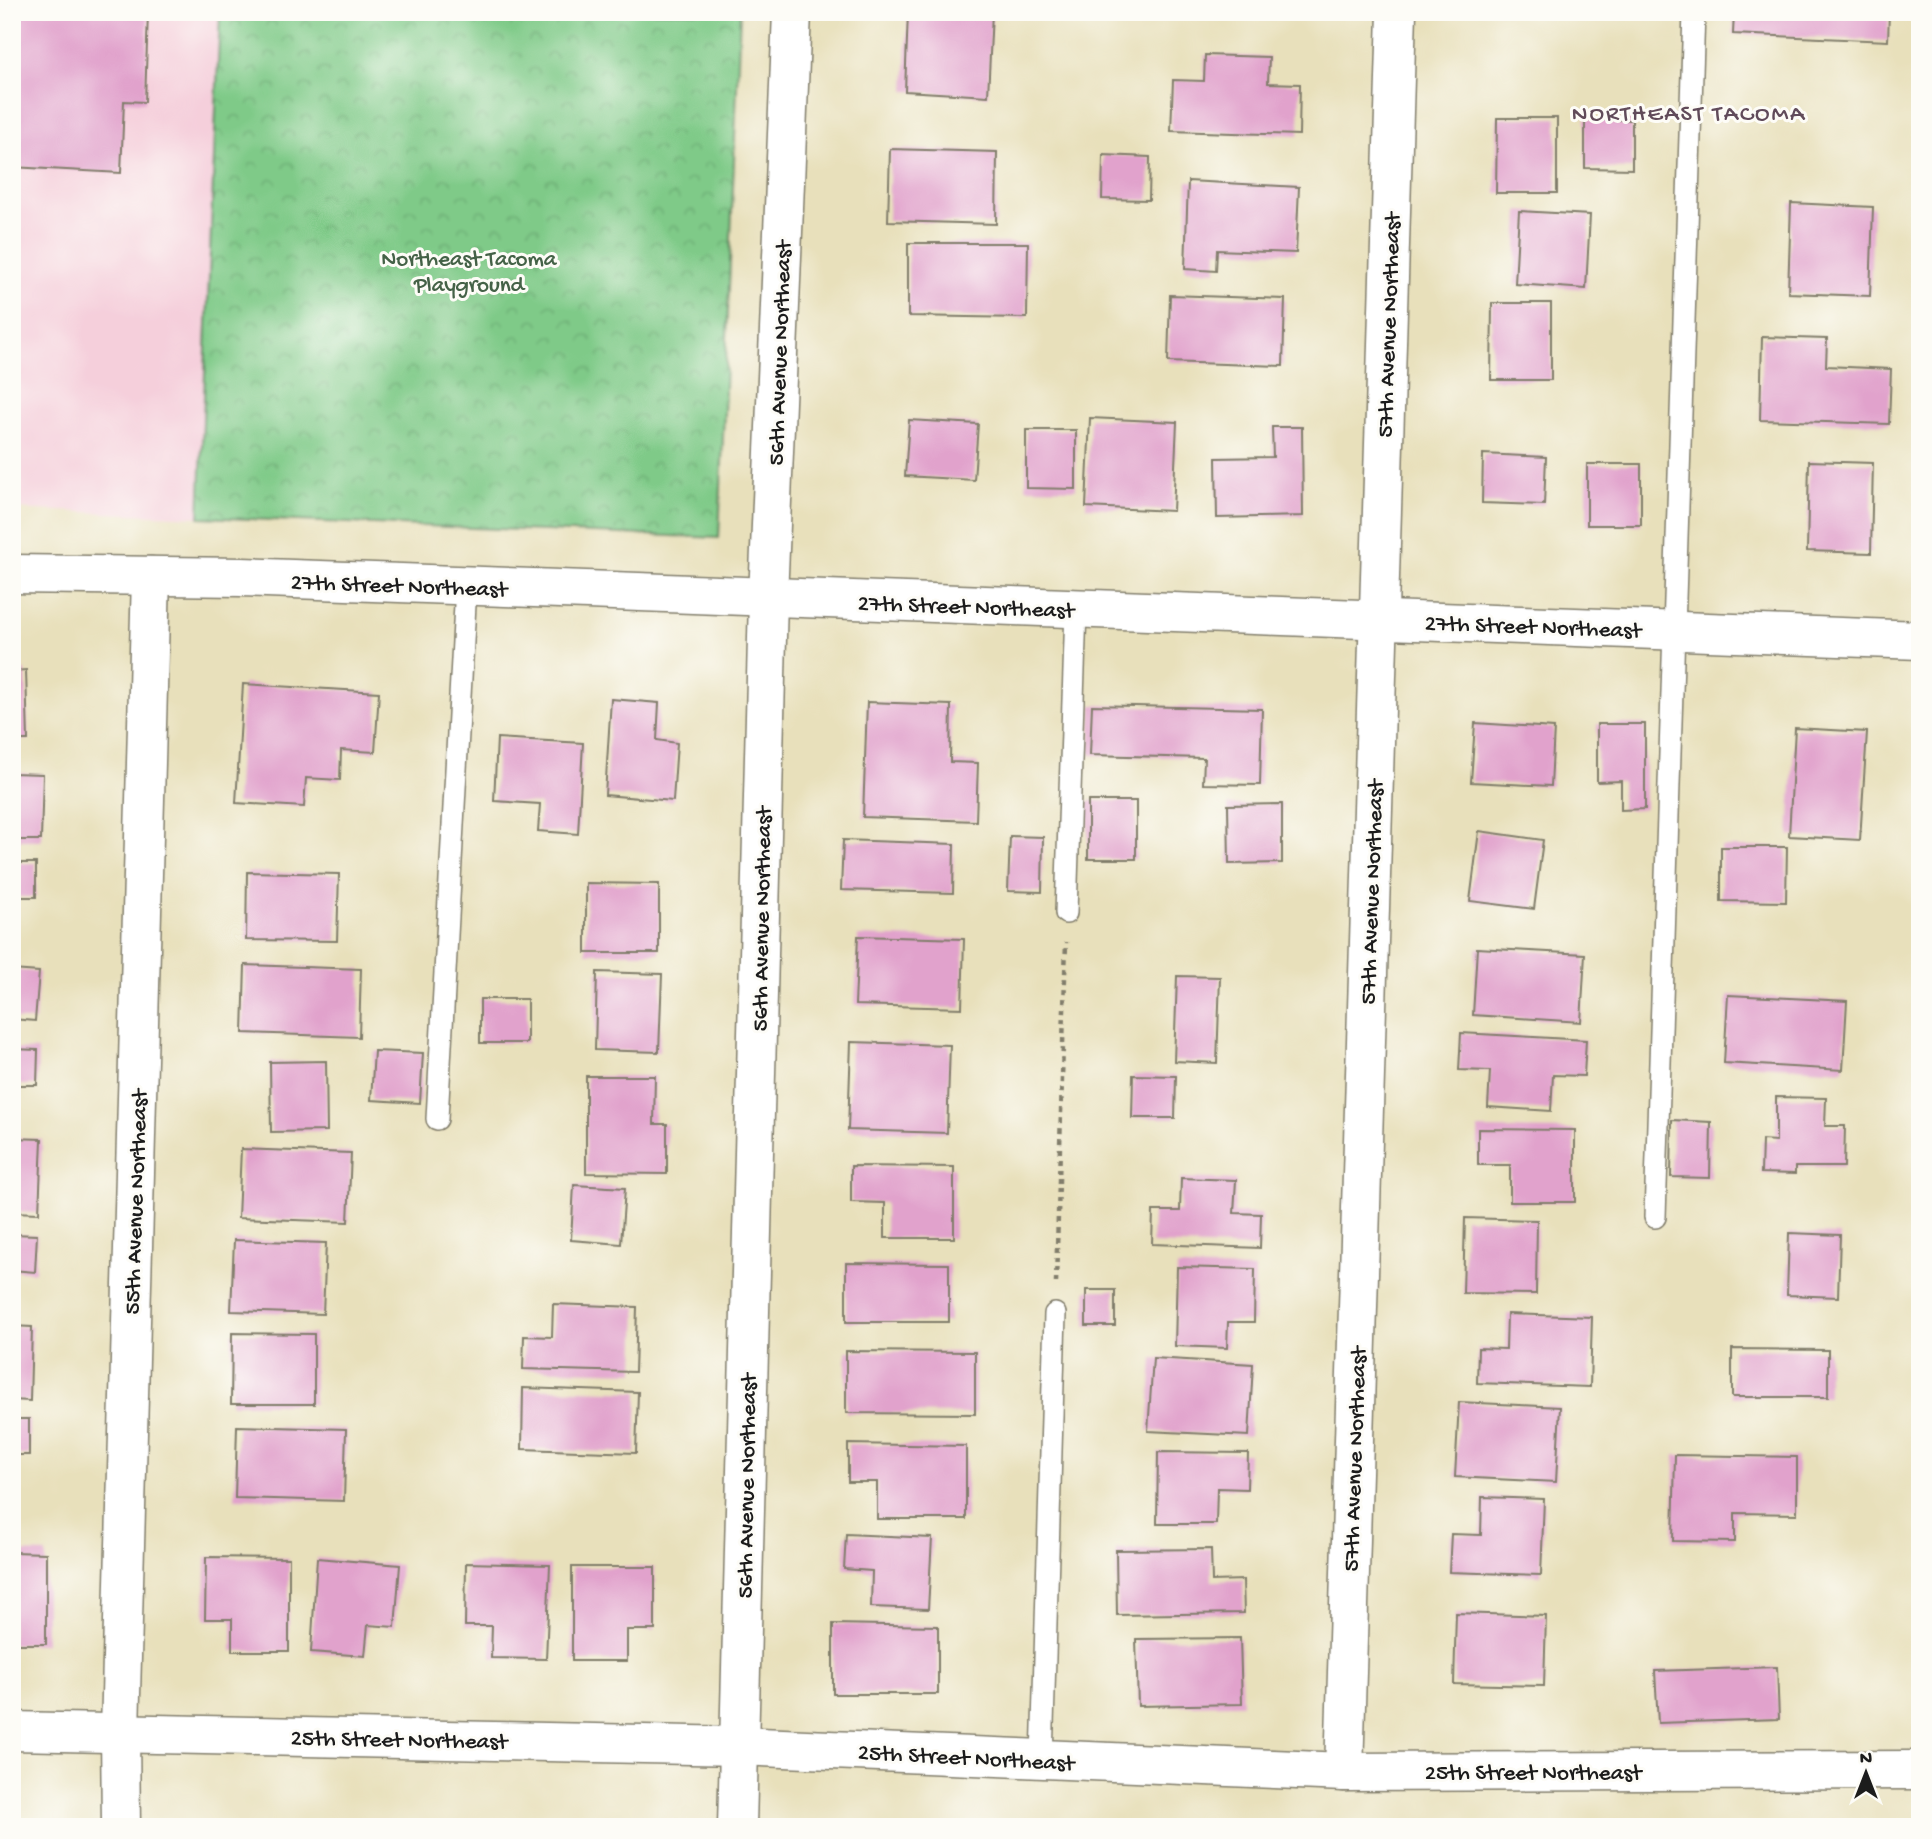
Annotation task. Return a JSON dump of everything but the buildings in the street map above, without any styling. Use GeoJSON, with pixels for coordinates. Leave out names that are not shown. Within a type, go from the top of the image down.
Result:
{"type":"FeatureCollection","features":[{"type":"Feature","properties":{"kind":"street","name":"56th Avenue Northeast"},"geometry":{"type":"LineString","coordinates":[[737,1827],[768,598],[792,12]]}},
{"type":"Feature","properties":{"kind":"street","name":"57th Avenue Northeast"},"geometry":{"type":"LineString","coordinates":[[1344,1772],[1397,12]]}},
{"type":"Feature","properties":{"kind":"street","name":"27th Street Northeast"},"geometry":{"type":"LineString","coordinates":[[12,574],[466,586],[1920,640]]}},
{"type":"Feature","properties":{"kind":"street","name":"55th Avenue Northeast"},"geometry":{"type":"LineString","coordinates":[[121,1827],[120,1732],[151,576]]}},
{"type":"Feature","properties":{"kind":"street","name":"25th Street Northeast"},"geometry":{"type":"LineString","coordinates":[[12,1731],[739,1746],[1344,1772],[1920,1769]]}},
{"type":"Feature","properties":{"kind":"lane"},"geometry":{"type":"LineString","coordinates":[[1655,1217],[1676,629],[1693,12]]}},
{"type":"Feature","properties":{"kind":"lane"},"geometry":{"type":"LineString","coordinates":[[437,1119],[466,586]]}},
{"type":"Feature","properties":{"kind":"lane"},"geometry":{"type":"LineString","coordinates":[[1066,914],[1076,609]]}},
{"type":"Feature","properties":{"kind":"lane"},"geometry":{"type":"LineString","coordinates":[[1042,1760],[1055,1314]]}},
{"type":"Feature","properties":{"kind":"path"},"geometry":{"type":"LineString","coordinates":[[1055,1314],[1066,914]]}},
{"type":"Feature","properties":{"kind":"shaded area"},"geometry":{"type":"Polygon","coordinates":[[[12,12],[220,12],[199,517],[12,509],[12,12]]]}},
{"type":"Feature","properties":{"kind":"green space","name":"Northeast Tacoma Playground"},"geometry":{"type":"Polygon","coordinates":[[[220,12],[740,12],[719,538],[199,517],[220,12]]]}},
{"type":"Feature","properties":{"kind":"district","name":"NORTHEAST TACOMA"},"geometry":{"type":"Point","coordinates":[1689,112]}}]}
